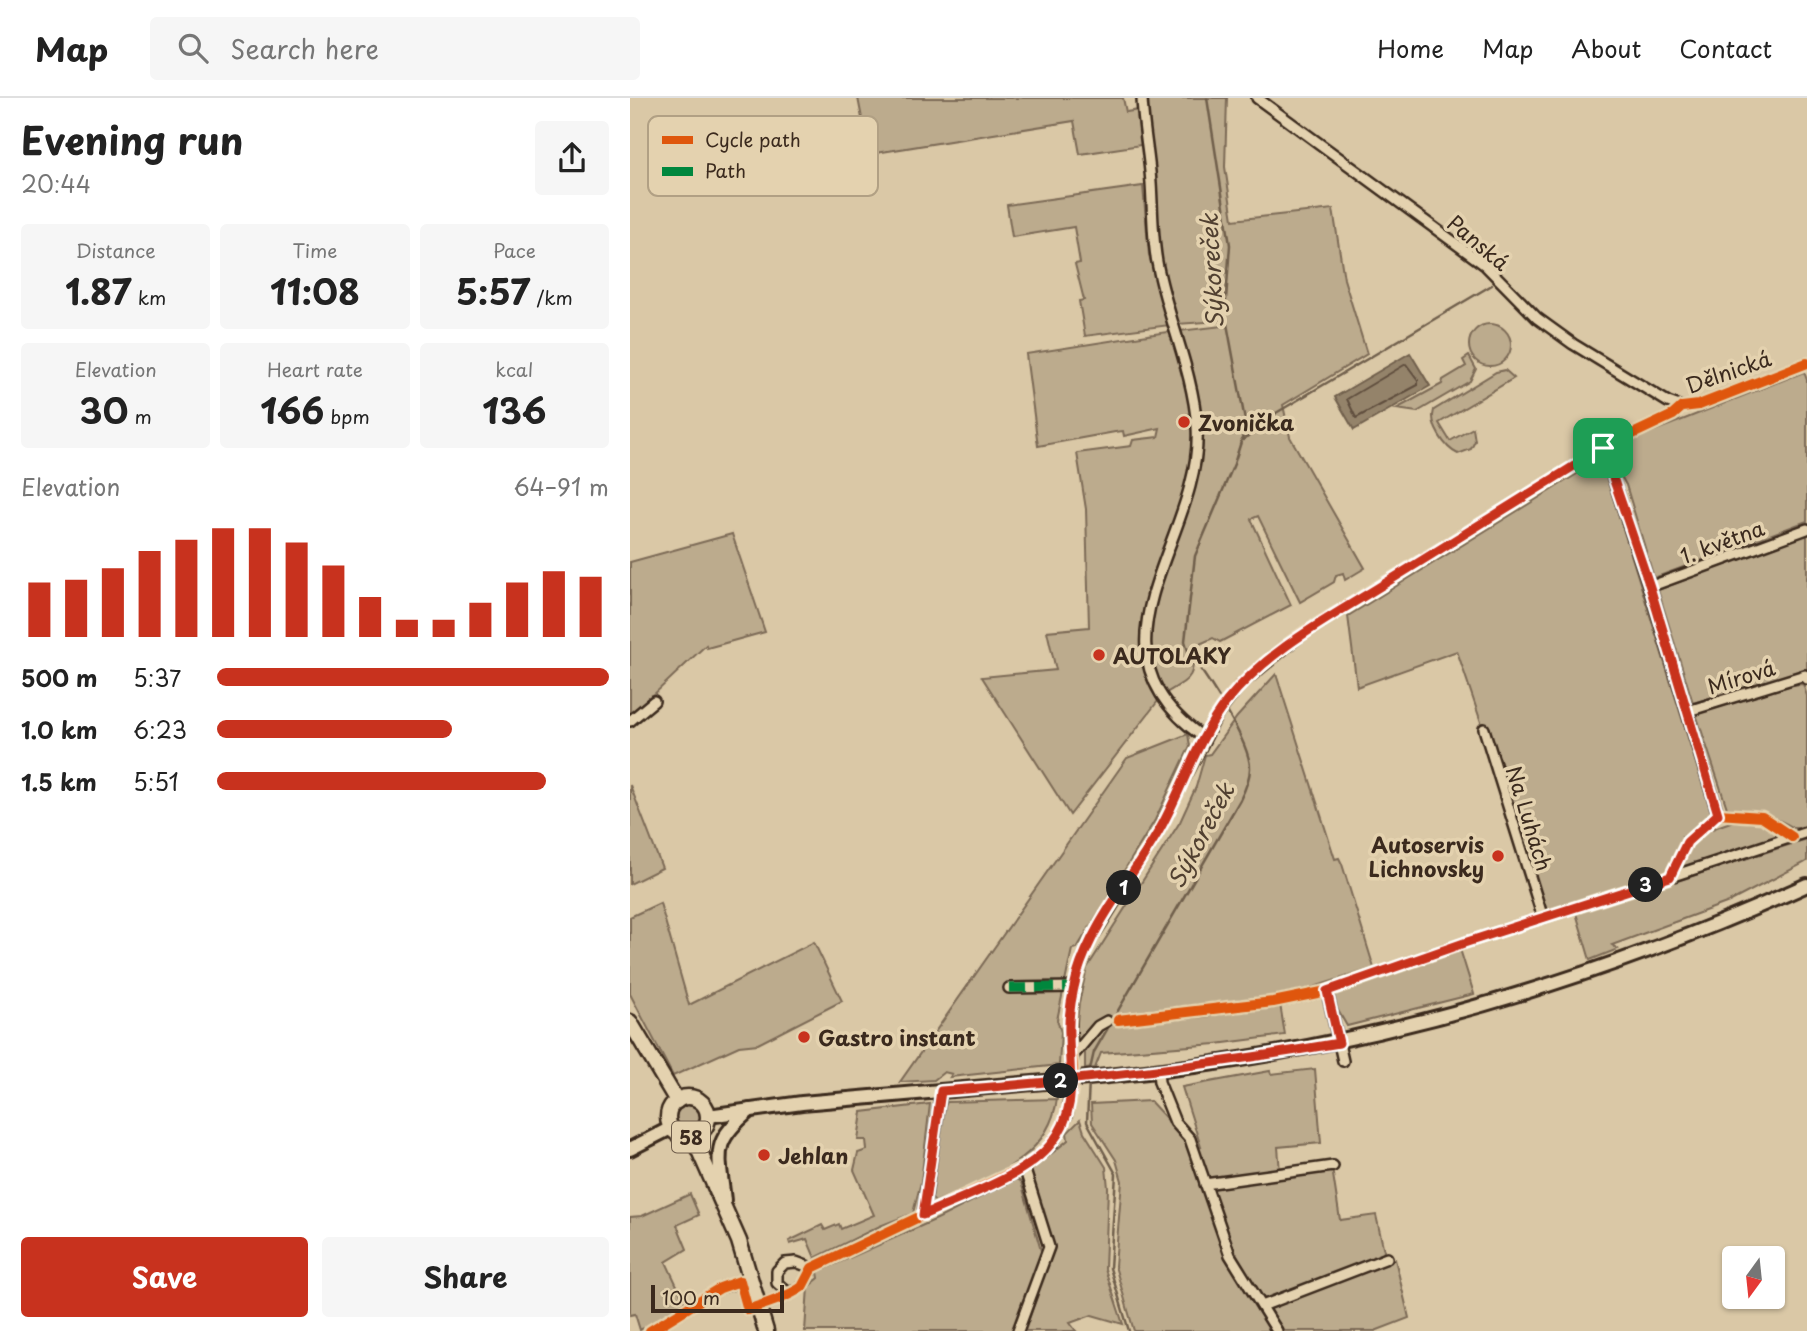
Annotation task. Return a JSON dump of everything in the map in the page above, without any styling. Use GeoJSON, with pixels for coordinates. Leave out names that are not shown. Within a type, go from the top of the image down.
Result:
{"type":"FeatureCollection","features":[{"type":"Feature","properties":{"kind":"main road"},"geometry":{"type":"LineString","coordinates":[[708,1116],[1158,1071],[1339,1043],[1432,1021],[1531,992],[1681,939],[1807,885]]}},
{"type":"Feature","properties":{"kind":"main road"},"geometry":{"type":"LineString","coordinates":[[1768,903],[1807,894]]}},
{"type":"Feature","properties":{"kind":"main road","name":"58"},"geometry":{"type":"LineString","coordinates":[[630,1022],[677,1101]]}},
{"type":"Feature","properties":{"kind":"main road","name":"58"},"geometry":{"type":"LineString","coordinates":[[685,1098],[698,1100],[708,1116],[704,1129],[693,1137],[681,1136],[671,1128],[669,1112],[677,1101],[685,1098]]}},
{"type":"Feature","properties":{"kind":"main road"},"geometry":{"type":"LineString","coordinates":[[724,1202],[719,1147],[726,1130],[750,1110]]}},
{"type":"Feature","properties":{"kind":"main road"},"geometry":{"type":"LineString","coordinates":[[630,1149],[671,1128]]}},
{"type":"Feature","properties":{"kind":"main road","name":"58"},"geometry":{"type":"LineString","coordinates":[[693,1137],[724,1202],[752,1278],[766,1331]]}},
{"type":"Feature","properties":{"kind":"street"},"geometry":{"type":"LineString","coordinates":[[1142,98],[1154,247],[1173,328],[1187,365],[1197,427],[1196,452],[1186,503],[1157,579],[1146,620],[1148,660],[1167,708],[1203,737]]}},
{"type":"Feature","properties":{"kind":"street","name":"Panská"},"geometry":{"type":"LineString","coordinates":[[1257,98],[1485,265],[1526,310],[1552,330],[1661,399],[1682,407]]}},
{"type":"Feature","properties":{"kind":"street","name":"Dělnická"},"geometry":{"type":"LineString","coordinates":[[812,1268],[1024,1167],[1046,1150],[1065,1123],[1072,1094],[1069,1021],[1074,987],[1088,945],[1159,830],[1203,737],[1228,700],[1252,674],[1303,633],[1603,448],[1674,415],[1682,407],[1699,405],[1807,363]]}},
{"type":"Feature","properties":{"kind":"street"},"geometry":{"type":"LineString","coordinates":[[1603,448],[1650,587],[1718,814]]}},
{"type":"Feature","properties":{"kind":"street","name":"1. května"},"geometry":{"type":"LineString","coordinates":[[1650,587],[1807,529]]}},
{"type":"Feature","properties":{"kind":"street","name":"Mírová"},"geometry":{"type":"LineString","coordinates":[[1688,711],[1807,676]]}},
{"type":"Feature","properties":{"kind":"street"},"geometry":{"type":"LineString","coordinates":[[630,721],[654,701]]}},
{"type":"Feature","properties":{"kind":"street","name":"Na Luhách"},"geometry":{"type":"LineString","coordinates":[[1484,729],[1543,918]]}},
{"type":"Feature","properties":{"kind":"street"},"geometry":{"type":"LineString","coordinates":[[1670,877],[1687,842],[1718,814],[1762,817],[1792,837]]}},
{"type":"Feature","properties":{"kind":"street"},"geometry":{"type":"LineString","coordinates":[[1118,1020],[1273,1002],[1327,991],[1807,832]]}},
{"type":"Feature","properties":{"kind":"street"},"geometry":{"type":"LineString","coordinates":[[1009,988],[1074,987]]}},
{"type":"Feature","properties":{"kind":"street"},"geometry":{"type":"LineString","coordinates":[[1327,991],[1343,1061]]}},
{"type":"Feature","properties":{"kind":"street"},"geometry":{"type":"LineString","coordinates":[[1072,1058],[1098,1026],[1107,1021]]}},
{"type":"Feature","properties":{"kind":"street"},"geometry":{"type":"LineString","coordinates":[[1158,1071],[1159,1082],[1175,1122],[1190,1139],[1230,1255],[1277,1331]]}},
{"type":"Feature","properties":{"kind":"street"},"geometry":{"type":"LineString","coordinates":[[923,1215],[941,1091]]}},
{"type":"Feature","properties":{"kind":"street"},"geometry":{"type":"LineString","coordinates":[[1205,1184],[1333,1166]]}},
{"type":"Feature","properties":{"kind":"street"},"geometry":{"type":"LineString","coordinates":[[1018,1331],[1049,1247],[1024,1167]]}},
{"type":"Feature","properties":{"kind":"street"},"geometry":{"type":"LineString","coordinates":[[1262,1306],[1387,1258]]}},
{"type":"Feature","properties":{"kind":"street"},"geometry":{"type":"LineString","coordinates":[[650,1331],[720,1288],[752,1278]]}},
{"type":"Feature","properties":{"kind":"shaded area"},"geometry":{"type":"Polygon","coordinates":[[[858,98],[1123,98],[1126,112],[1139,110],[1141,145],[1080,154],[1074,121],[878,153],[878,116],[862,116],[858,98]]]}},
{"type":"Feature","properties":{"kind":"shaded area"},"geometry":{"type":"Polygon","coordinates":[[[1148,98],[1227,98],[1225,167],[1233,220],[1333,209],[1344,279],[1367,354],[1283,405],[1290,437],[1365,568],[1345,580],[1343,573],[1336,575],[1334,582],[1300,602],[1258,516],[1251,519],[1291,605],[1220,642],[1213,638],[1193,647],[1192,672],[1186,681],[1164,694],[1153,667],[1149,631],[1160,579],[1191,502],[1199,448],[1179,331],[1223,326],[1221,321],[1177,324],[1155,257],[1148,98]]]}},
{"type":"Feature","properties":{"kind":"shaded area"},"geometry":{"type":"Polygon","coordinates":[[[1143,186],[1149,255],[1170,325],[1085,336],[1079,301],[1084,300],[1075,264],[1080,263],[1074,227],[1012,237],[1007,205],[1143,186]]]}},
{"type":"Feature","properties":{"kind":"shaded area"},"geometry":{"type":"Polygon","coordinates":[[[1490,324],[1505,330],[1511,345],[1505,360],[1490,366],[1475,360],[1469,345],[1475,330],[1490,324]]]}},
{"type":"Feature","properties":{"kind":"shaded area"},"geometry":{"type":"Polygon","coordinates":[[[1171,333],[1187,382],[1195,432],[1191,467],[1157,566],[1143,631],[1146,665],[1158,701],[1070,815],[982,677],[1056,670],[1047,631],[1089,627],[1086,509],[1077,453],[1131,446],[1133,440],[1158,437],[1160,428],[1124,436],[1123,431],[1038,446],[1026,354],[1171,333]]]}},
{"type":"Feature","properties":{"kind":"shaded area"},"geometry":{"type":"Polygon","coordinates":[[[1469,356],[1476,369],[1470,381],[1417,412],[1396,409],[1442,384],[1443,380],[1466,366],[1463,360],[1469,356]]]}},
{"type":"Feature","properties":{"kind":"shaded area"},"geometry":{"type":"Polygon","coordinates":[[[1505,370],[1514,378],[1439,423],[1450,441],[1473,428],[1475,441],[1471,449],[1458,454],[1448,447],[1439,435],[1434,422],[1434,410],[1496,372],[1505,370]]]}},
{"type":"Feature","properties":{"kind":"shaded area"},"geometry":{"type":"Polygon","coordinates":[[[1804,372],[1807,380],[1807,521],[1654,578],[1626,485],[1614,464],[1617,449],[1644,435],[1804,372]]]}},
{"type":"Feature","properties":{"kind":"shaded area"},"geometry":{"type":"Polygon","coordinates":[[[1593,464],[1598,470],[1604,467],[1711,812],[1688,835],[1682,836],[1684,841],[1668,872],[1545,912],[1457,651],[1357,687],[1348,616],[1593,464]]]}},
{"type":"Feature","properties":{"kind":"shaded area"},"geometry":{"type":"Polygon","coordinates":[[[732,534],[765,632],[707,648],[706,645],[630,717],[630,562],[732,534]]]}},
{"type":"Feature","properties":{"kind":"shaded area"},"geometry":{"type":"Polygon","coordinates":[[[1807,534],[1807,669],[1693,703],[1658,590],[1807,534]]]}},
{"type":"Feature","properties":{"kind":"shaded area"},"geometry":{"type":"Polygon","coordinates":[[[1276,674],[1335,859],[1339,858],[1342,864],[1374,968],[1301,991],[1269,997],[1122,1013],[1119,1018],[1101,1020],[1075,1043],[1079,1002],[1087,968],[1180,822],[1196,787],[1205,755],[1210,754],[1237,717],[1276,674]]]}},
{"type":"Feature","properties":{"kind":"shaded area"},"geometry":{"type":"Polygon","coordinates":[[[1803,684],[1807,696],[1807,826],[1794,828],[1762,814],[1728,811],[1696,714],[1803,684]]]}},
{"type":"Feature","properties":{"kind":"shaded area"},"geometry":{"type":"Polygon","coordinates":[[[1188,734],[1190,746],[1155,820],[1077,948],[1072,949],[1057,1020],[1061,1032],[1059,1065],[950,1077],[952,1074],[944,1072],[934,1080],[900,1082],[1127,758],[1188,734]]]}},
{"type":"Feature","properties":{"kind":"shaded area"},"geometry":{"type":"Polygon","coordinates":[[[630,785],[662,868],[630,884],[630,785]]]}},
{"type":"Feature","properties":{"kind":"shaded area"},"geometry":{"type":"Polygon","coordinates":[[[1740,819],[1763,821],[1783,838],[1680,869],[1688,848],[1701,835],[1740,819]]]}},
{"type":"Feature","properties":{"kind":"shaded area"},"geometry":{"type":"Polygon","coordinates":[[[1807,839],[1807,861],[1804,863],[1729,902],[1612,945],[1618,949],[1590,960],[1576,913],[1807,839]]]}},
{"type":"Feature","properties":{"kind":"shaded area"},"geometry":{"type":"Polygon","coordinates":[[[660,903],[689,1005],[814,942],[842,1001],[758,1044],[739,1046],[673,1076],[630,994],[630,917],[660,903]]]}},
{"type":"Feature","properties":{"kind":"shaded area"},"geometry":{"type":"Polygon","coordinates":[[[1460,949],[1474,994],[1347,1026],[1332,1000],[1335,989],[1460,949]]]}},
{"type":"Feature","properties":{"kind":"shaded area"},"geometry":{"type":"Polygon","coordinates":[[[1280,1004],[1285,1035],[1216,1044],[1101,1053],[1095,1068],[1085,1069],[1085,1050],[1107,1023],[1204,1017],[1280,1004]]]}},
{"type":"Feature","properties":{"kind":"shaded area"},"geometry":{"type":"Polygon","coordinates":[[[1315,1069],[1321,1143],[1278,1147],[1280,1172],[1210,1181],[1196,1147],[1201,1147],[1182,1087],[1270,1071],[1271,1074],[1315,1069]]]}},
{"type":"Feature","properties":{"kind":"shaded area"},"geometry":{"type":"Polygon","coordinates":[[[1057,1099],[1051,1121],[1028,1153],[994,1175],[935,1202],[932,1199],[943,1109],[947,1102],[1057,1099]]]}},
{"type":"Feature","properties":{"kind":"shaded area"},"geometry":{"type":"Polygon","coordinates":[[[1150,1101],[1189,1143],[1229,1258],[1271,1331],[1134,1331],[1115,1266],[1122,1181],[1116,1160],[1092,1123],[1091,1104],[1150,1101]]]}},
{"type":"Feature","properties":{"kind":"shaded area"},"geometry":{"type":"Polygon","coordinates":[[[688,1104],[698,1108],[702,1118],[698,1128],[688,1132],[678,1128],[674,1118],[678,1108],[688,1104]]]}},
{"type":"Feature","properties":{"kind":"shaded area"},"geometry":{"type":"Polygon","coordinates":[[[930,1104],[921,1182],[913,1213],[815,1258],[807,1239],[790,1244],[789,1241],[822,1225],[825,1230],[839,1224],[841,1229],[874,1215],[854,1170],[858,1153],[867,1150],[866,1140],[858,1140],[862,1112],[930,1104]]]}},
{"type":"Feature","properties":{"kind":"shaded area"},"geometry":{"type":"Polygon","coordinates":[[[1080,1120],[1084,1132],[1106,1167],[1108,1188],[1105,1269],[1123,1324],[1092,1315],[1070,1323],[1076,1331],[1025,1331],[1052,1251],[1029,1172],[1068,1140],[1067,1133],[1080,1120]]]}},
{"type":"Feature","properties":{"kind":"shaded area"},"geometry":{"type":"Polygon","coordinates":[[[1332,1168],[1340,1220],[1376,1215],[1384,1251],[1382,1256],[1266,1299],[1259,1297],[1226,1237],[1209,1187],[1332,1168]]]}},
{"type":"Feature","properties":{"kind":"shaded area"},"geometry":{"type":"Polygon","coordinates":[[[1016,1179],[1021,1182],[1042,1254],[1014,1331],[805,1331],[808,1287],[819,1278],[818,1272],[939,1218],[1016,1179]]]}},
{"type":"Feature","properties":{"kind":"shaded area"},"geometry":{"type":"Polygon","coordinates":[[[690,1194],[699,1215],[677,1225],[687,1249],[666,1262],[686,1305],[640,1330],[635,1314],[630,1315],[630,1217],[642,1216],[690,1194]]]}},
{"type":"Feature","properties":{"kind":"shaded area"},"geometry":{"type":"Polygon","coordinates":[[[1395,1259],[1409,1318],[1375,1331],[1280,1331],[1266,1308],[1395,1259]]]}},
{"type":"Feature","properties":{"kind":"water"},"geometry":{"type":"Polygon","coordinates":[[[1410,353],[1430,386],[1354,430],[1335,397],[1410,353]]]}},
{"type":"Feature","properties":{"kind":"waterway","name":"Sýkoreček"},"geometry":{"type":"LineString","coordinates":[[1089,1074],[1094,1052],[1240,800],[1250,772],[1248,756],[1235,725],[1188,651],[1185,641],[1195,556],[1234,464],[1246,426],[1225,313],[1230,245],[1207,98]]}},
{"type":"Feature","properties":{"kind":"waterway"},"geometry":{"type":"LineString","coordinates":[[1243,440],[1276,413],[1492,285]]}},
{"type":"Feature","properties":{"kind":"waterway","name":"Sýkoreček"},"geometry":{"type":"LineString","coordinates":[[1089,1081],[1087,1122],[1116,1174],[1110,1268],[1129,1331]]}},
{"type":"Feature","properties":{"kind":"marked path"},"geometry":{"type":"LineString","coordinates":[[1009,988],[1074,987]]}},
{"type":"Feature","properties":{"kind":"cycle path"},"geometry":{"type":"LineString","coordinates":[[650,1331],[720,1288],[740,1281],[748,1310],[776,1300],[802,1287],[812,1268],[1024,1167],[1047,1148],[1062,1125],[1071,1098],[1073,1068],[1069,1023],[1076,980],[1088,946],[1106,912],[1159,831],[1215,717],[1244,681],[1267,661],[1303,633],[1603,448],[1673,415],[1682,407],[1699,405],[1807,363]]}},
{"type":"Feature","properties":{"kind":"cycle path"},"geometry":{"type":"LineString","coordinates":[[1118,1020],[1273,1002],[1327,991],[1464,943],[1670,877],[1687,842],[1718,814],[1762,817],[1792,837]]}},
{"type":"Feature","properties":{"kind":"place","name":"Zvonička"},"geometry":{"type":"Point","coordinates":[1184,422]}},
{"type":"Feature","properties":{"kind":"place","name":"AUTOLAKY"},"geometry":{"type":"Point","coordinates":[1099,655]}},
{"type":"Feature","properties":{"kind":"place","name":"Autoservis Lichnovsky"},"geometry":{"type":"Point","coordinates":[1498,856]}},
{"type":"Feature","properties":{"kind":"place","name":"Gastro instant"},"geometry":{"type":"Point","coordinates":[804,1037]}},
{"type":"Feature","properties":{"kind":"place","name":"Jehlan"},"geometry":{"type":"Point","coordinates":[764,1155]}},
{"type":"Feature","properties":{"kind":"route"},"geometry":{"type":"LineString","coordinates":[[1603,448],[1303,633],[1240,685],[1203,737],[1159,830],[1088,945],[1074,987],[1069,1021],[1073,1068],[1072,1094],[1065,1123],[1057,1137],[1038,1158],[1024,1167],[923,1215],[941,1091],[1056,1081],[1108,1076],[1158,1071],[1339,1043],[1327,991],[1464,943],[1670,877],[1687,842],[1718,814],[1650,587],[1603,448]]}}]}
